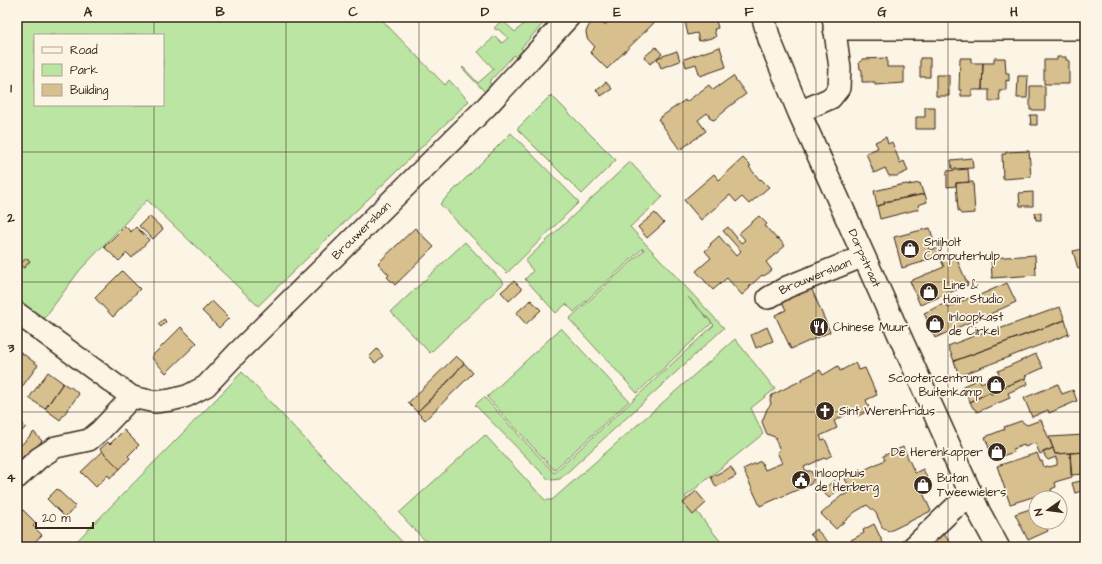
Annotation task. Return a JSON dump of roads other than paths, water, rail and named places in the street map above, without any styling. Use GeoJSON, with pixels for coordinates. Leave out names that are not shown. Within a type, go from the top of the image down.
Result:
{"type":"FeatureCollection","features":[{"type":"Feature","properties":{"kind":"main road","name":"Dorpstraat"},"geometry":{"type":"LineString","coordinates":[[763,17],[770,41],[799,112],[976,505],[998,547]]}},
{"type":"Feature","properties":{"kind":"main road","name":"Dorpstraat"},"geometry":{"type":"LineString","coordinates":[[976,505],[987,547]]}},
{"type":"Feature","properties":{"kind":"street","name":"Brouwerslaan"},"geometry":{"type":"LineString","coordinates":[[17,313],[132,397],[155,402],[171,400],[187,396],[206,386],[243,347],[487,106],[569,17]]}},
{"type":"Feature","properties":{"kind":"street"},"geometry":{"type":"LineString","coordinates":[[799,112],[831,98],[839,88],[840,68],[833,23],[1085,29]]}},
{"type":"Feature","properties":{"kind":"street","name":"Brouwerslaan"},"geometry":{"type":"LineString","coordinates":[[768,298],[800,281],[864,256]]}},
{"type":"Feature","properties":{"kind":"street"},"geometry":{"type":"LineString","coordinates":[[17,478],[38,458],[56,447],[89,440],[101,430],[132,397]]}},
{"type":"Feature","properties":{"kind":"street"},"geometry":{"type":"LineString","coordinates":[[913,547],[954,508],[976,505]]}},
{"type":"Feature","properties":{"kind":"place","name":"Snijholt Computerhulp"},"geometry":{"type":"Point","coordinates":[910,249]}},
{"type":"Feature","properties":{"kind":"place","name":"Line & Hair Studio"},"geometry":{"type":"Point","coordinates":[929,292]}},
{"type":"Feature","properties":{"kind":"place","name":"Inloopkast de Cirkel"},"geometry":{"type":"Point","coordinates":[935,324]}},
{"type":"Feature","properties":{"kind":"place","name":"Chinese Muur"},"geometry":{"type":"Point","coordinates":[819,327]}},
{"type":"Feature","properties":{"kind":"place","name":"Scootercentrum Buitenkamp"},"geometry":{"type":"Point","coordinates":[996,385]}},
{"type":"Feature","properties":{"kind":"place","name":"Sint Werenfridus"},"geometry":{"type":"Point","coordinates":[825,411]}},
{"type":"Feature","properties":{"kind":"place","name":"De Herenkapper"},"geometry":{"type":"Point","coordinates":[997,452]}},
{"type":"Feature","properties":{"kind":"place","name":"Inloophuis de Herberg"},"geometry":{"type":"Point","coordinates":[801,480]}},
{"type":"Feature","properties":{"kind":"place","name":"Butan Tweewielers"},"geometry":{"type":"Point","coordinates":[923,485]}}]}
